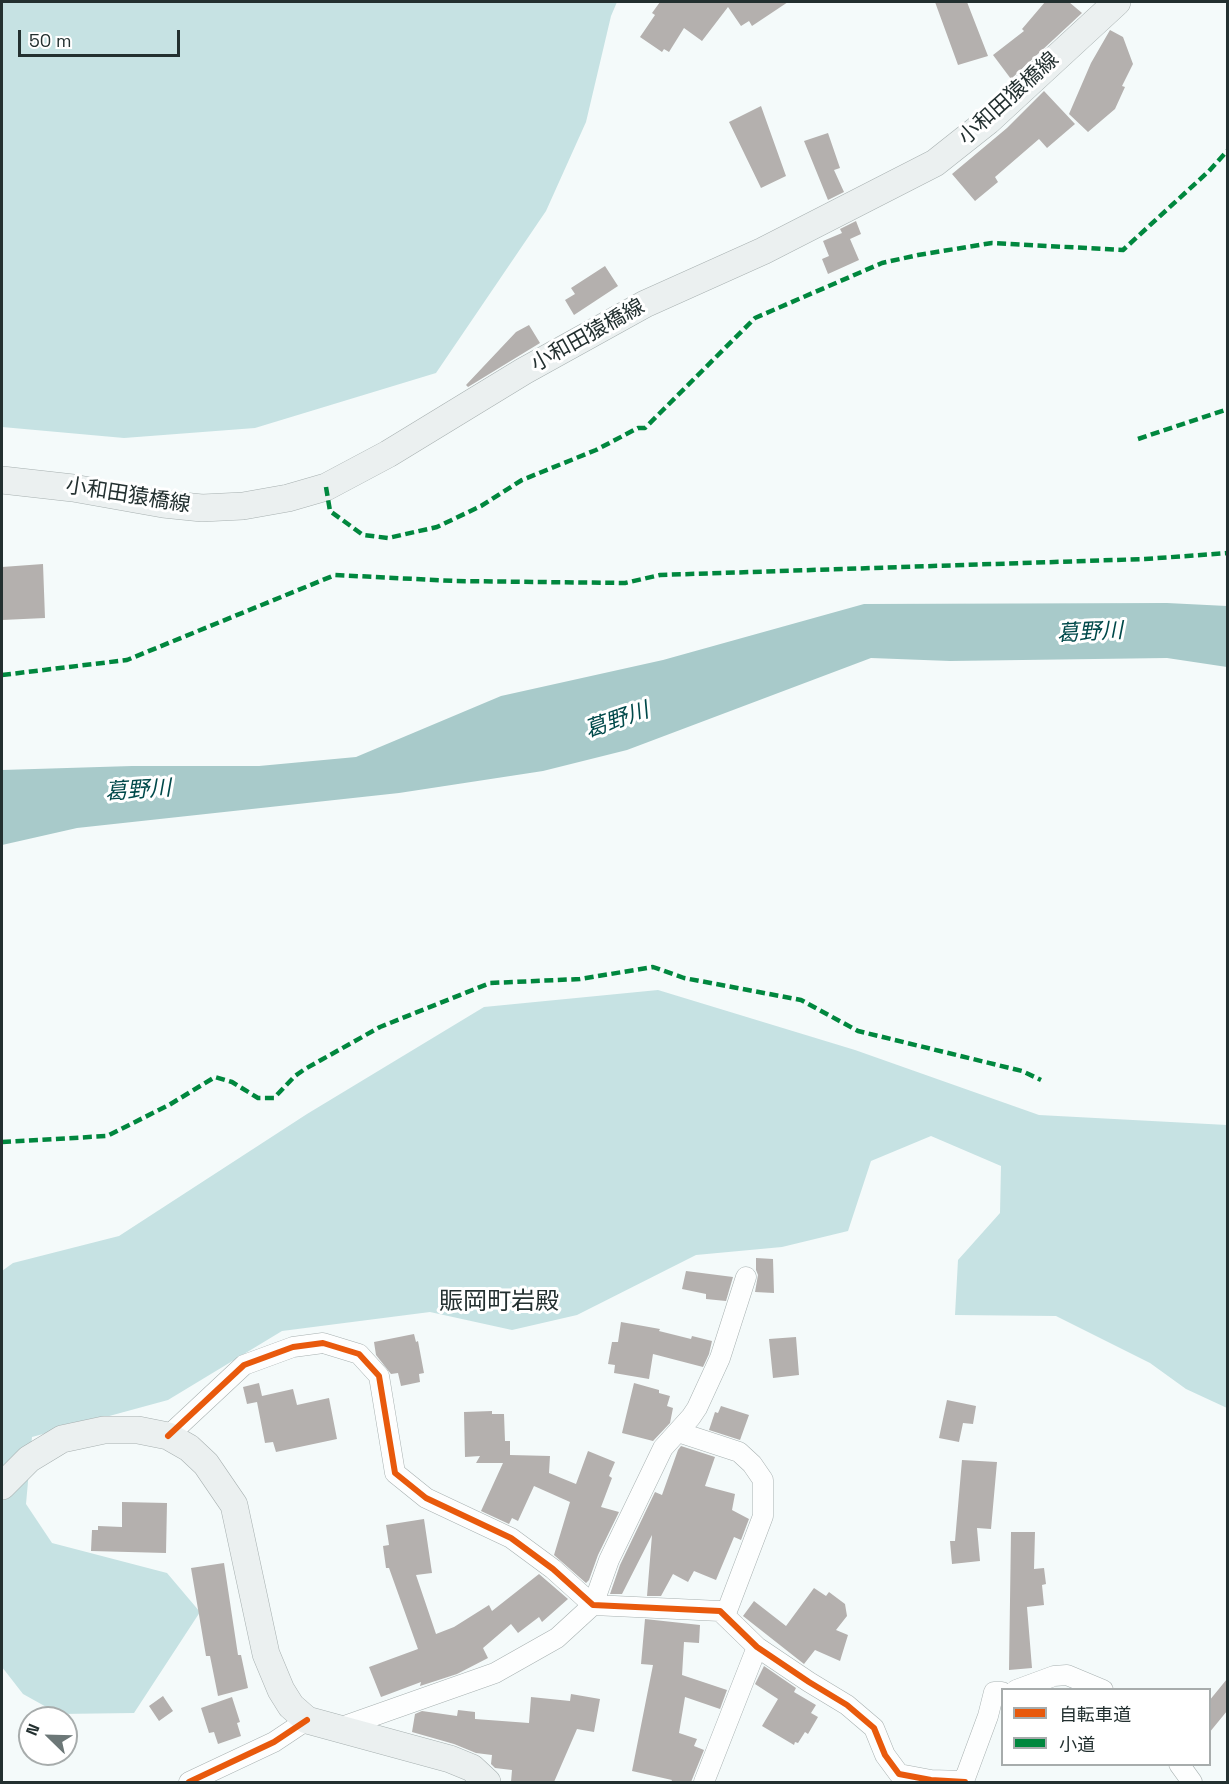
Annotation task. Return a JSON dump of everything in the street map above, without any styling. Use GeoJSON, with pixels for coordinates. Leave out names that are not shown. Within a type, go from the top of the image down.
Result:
{"type":"FeatureCollection","features":[{"type":"Feature","properties":{"kind":"main road","name":"小和田猿橋線"},"geometry":{"type":"LineString","coordinates":[[2,480],[73,488],[163,504],[202,508],[243,506],[288,498],[326,487],[388,454],[524,371],[645,304],[763,251],[935,163],[988,121],[1117,2]]}},
{"type":"Feature","properties":{"kind":"main road"},"geometry":{"type":"LineString","coordinates":[[2,1486],[29,1459],[62,1439],[104,1430],[138,1430],[168,1436],[189,1448],[206,1464],[234,1505],[266,1654],[281,1690],[291,1706],[307,1720],[450,1759],[472,1768],[487,1782]]}},
{"type":"Feature","properties":{"kind":"street"},"geometry":{"type":"LineString","coordinates":[[339,1728],[495,1673],[557,1638],[593,1605],[609,1560],[663,1448],[697,1408],[720,1358],[746,1277]]}},
{"type":"Feature","properties":{"kind":"street"},"geometry":{"type":"LineString","coordinates":[[168,1436],[244,1365],[293,1347],[323,1343],[359,1354],[379,1376],[395,1473],[426,1498],[511,1538],[553,1569],[593,1605],[720,1611],[757,1647],[847,1705],[874,1728],[885,1755],[899,1774],[931,1780],[965,1782],[994,1692],[1001,1692]]}},
{"type":"Feature","properties":{"kind":"street"},"geometry":{"type":"LineString","coordinates":[[678,1432],[739,1452],[752,1464],[763,1480],[763,1516],[725,1616]]}},
{"type":"Feature","properties":{"kind":"street"},"geometry":{"type":"LineString","coordinates":[[704,1782],[757,1647]]}},
{"type":"Feature","properties":{"kind":"street"},"geometry":{"type":"LineString","coordinates":[[1019,1688],[1054,1676],[1067,1675],[1100,1688]]}},
{"type":"Feature","properties":{"kind":"street"},"geometry":{"type":"LineString","coordinates":[[189,1782],[274,1742],[307,1720]]}},
{"type":"Feature","properties":{"kind":"street"},"geometry":{"type":"LineString","coordinates":[[1180,1766],[1192,1782]]}},
{"type":"Feature","properties":{"kind":"shaded area"},"geometry":{"type":"Polygon","coordinates":[[[2,2],[617,2],[611,16],[586,122],[546,211],[436,373],[255,428],[124,438],[2,427],[2,2]]]}},
{"type":"Feature","properties":{"kind":"shaded area"},"geometry":{"type":"Polygon","coordinates":[[[658,990],[855,1050],[1039,1115],[1227,1125],[1227,1408],[1186,1389],[1150,1363],[1056,1316],[955,1315],[958,1260],[1000,1213],[1001,1166],[931,1136],[871,1161],[848,1231],[782,1247],[696,1255],[577,1315],[512,1330],[430,1312],[282,1331],[168,1400],[32,1437],[26,1504],[52,1543],[167,1573],[200,1612],[134,1713],[78,1714],[78,1706],[45,1706],[23,1694],[2,1667],[2,1271],[13,1263],[119,1236],[307,1114],[484,1007],[658,990]]]}},
{"type":"Feature","properties":{"kind":"water","name":"葛野川"},"geometry":{"type":"Polygon","coordinates":[[[1167,603],[1227,606],[1227,667],[1167,658],[950,661],[871,658],[627,750],[543,771],[399,793],[77,828],[2,845],[2,770],[132,766],[259,766],[356,757],[501,696],[663,660],[864,604],[1167,603]]]}},
{"type":"Feature","properties":{"kind":"building"},"geometry":{"type":"Polygon","coordinates":[[[660,2],[788,2],[752,26],[749,21],[741,26],[728,7],[702,41],[684,28],[669,52],[664,49],[662,52],[640,37],[655,15],[652,13],[660,2]]]}},
{"type":"Feature","properties":{"kind":"building"},"geometry":{"type":"Polygon","coordinates":[[[935,2],[967,2],[988,56],[958,65],[935,2]]]}},
{"type":"Feature","properties":{"kind":"building"},"geometry":{"type":"Polygon","coordinates":[[[1045,2],[1069,2],[1082,13],[1011,79],[993,55],[1024,31],[1022,29],[1045,2]]]}},
{"type":"Feature","properties":{"kind":"building"},"geometry":{"type":"Polygon","coordinates":[[[1110,30],[1123,37],[1133,64],[1122,86],[1125,87],[1115,109],[1088,132],[1069,114],[1091,63],[1110,30]]]}},
{"type":"Feature","properties":{"kind":"building"},"geometry":{"type":"Polygon","coordinates":[[[1044,91],[1075,124],[1047,148],[1039,139],[995,177],[998,182],[975,201],[952,174],[1007,128],[1044,91]]]}},
{"type":"Feature","properties":{"kind":"building"},"geometry":{"type":"Polygon","coordinates":[[[761,106],[786,176],[761,188],[729,122],[761,106]]]}},
{"type":"Feature","properties":{"kind":"building"},"geometry":{"type":"Polygon","coordinates":[[[828,133],[840,168],[834,170],[844,192],[828,200],[804,141],[828,133]]]}},
{"type":"Feature","properties":{"kind":"building"},"geometry":{"type":"Polygon","coordinates":[[[856,221],[861,234],[850,239],[859,260],[828,274],[822,259],[829,256],[823,241],[842,233],[840,229],[856,221]]]}},
{"type":"Feature","properties":{"kind":"building"},"geometry":{"type":"Polygon","coordinates":[[[605,266],[618,286],[574,315],[565,300],[575,294],[571,288],[605,266]]]}},
{"type":"Feature","properties":{"kind":"building"},"geometry":{"type":"Polygon","coordinates":[[[529,325],[540,343],[468,387],[466,385],[516,332],[529,325]]]}},
{"type":"Feature","properties":{"kind":"building"},"geometry":{"type":"Polygon","coordinates":[[[43,564],[45,618],[2,620],[2,567],[43,564]]]}},
{"type":"Feature","properties":{"kind":"building"},"geometry":{"type":"Polygon","coordinates":[[[756,1258],[773,1259],[774,1293],[755,1292],[758,1275],[756,1258]]]}},
{"type":"Feature","properties":{"kind":"building"},"geometry":{"type":"Polygon","coordinates":[[[686,1271],[733,1277],[726,1301],[706,1299],[706,1294],[682,1289],[686,1271]]]}},
{"type":"Feature","properties":{"kind":"building"},"geometry":{"type":"Polygon","coordinates":[[[621,1322],[660,1329],[659,1331],[691,1339],[692,1336],[712,1341],[709,1354],[703,1367],[653,1354],[649,1379],[614,1373],[615,1365],[608,1364],[612,1342],[618,1342],[621,1322]]]}},
{"type":"Feature","properties":{"kind":"building"},"geometry":{"type":"Polygon","coordinates":[[[414,1334],[416,1342],[418,1341],[424,1373],[419,1374],[420,1382],[401,1386],[398,1373],[391,1374],[376,1355],[374,1342],[414,1334]]]}},
{"type":"Feature","properties":{"kind":"building"},"geometry":{"type":"Polygon","coordinates":[[[796,1337],[799,1375],[773,1378],[769,1339],[796,1337]]]}},
{"type":"Feature","properties":{"kind":"building"},"geometry":{"type":"Polygon","coordinates":[[[259,1383],[262,1396],[293,1389],[297,1405],[329,1398],[337,1439],[276,1452],[273,1442],[265,1443],[257,1402],[247,1404],[243,1387],[259,1383]]]}},
{"type":"Feature","properties":{"kind":"building"},"geometry":{"type":"Polygon","coordinates":[[[634,1383],[659,1390],[659,1393],[670,1396],[667,1406],[673,1408],[670,1423],[653,1441],[622,1433],[634,1383]]]}},
{"type":"Feature","properties":{"kind":"building"},"geometry":{"type":"Polygon","coordinates":[[[947,1400],[976,1406],[973,1424],[963,1423],[959,1442],[939,1438],[947,1400]]]}},
{"type":"Feature","properties":{"kind":"building"},"geometry":{"type":"Polygon","coordinates":[[[721,1406],[749,1415],[740,1440],[709,1430],[715,1412],[718,1413],[721,1406]]]}},
{"type":"Feature","properties":{"kind":"building"},"geometry":{"type":"Polygon","coordinates":[[[492,1411],[492,1414],[504,1414],[505,1441],[510,1441],[510,1455],[550,1456],[549,1473],[576,1484],[588,1451],[615,1462],[609,1476],[612,1478],[601,1507],[619,1512],[586,1583],[554,1555],[570,1502],[534,1486],[518,1521],[512,1518],[509,1524],[481,1511],[503,1463],[476,1463],[480,1456],[465,1457],[464,1412],[492,1411]]]}},
{"type":"Feature","properties":{"kind":"building"},"geometry":{"type":"Polygon","coordinates":[[[681,1446],[715,1457],[705,1486],[735,1494],[732,1510],[749,1519],[741,1540],[734,1537],[716,1580],[694,1571],[688,1582],[673,1574],[661,1596],[647,1596],[652,1535],[622,1594],[610,1594],[620,1565],[655,1492],[662,1495],[681,1446]]]}},
{"type":"Feature","properties":{"kind":"building"},"geometry":{"type":"Polygon","coordinates":[[[962,1460],[997,1462],[991,1529],[977,1528],[980,1561],[952,1564],[950,1541],[955,1541],[962,1460]]]}},
{"type":"Feature","properties":{"kind":"building"},"geometry":{"type":"Polygon","coordinates":[[[122,1502],[167,1503],[166,1553],[91,1551],[92,1530],[98,1530],[98,1526],[122,1527],[122,1502]]]}},
{"type":"Feature","properties":{"kind":"building"},"geometry":{"type":"Polygon","coordinates":[[[424,1519],[432,1573],[416,1575],[436,1634],[454,1627],[489,1605],[492,1611],[539,1574],[568,1599],[542,1622],[539,1617],[518,1633],[511,1624],[483,1648],[488,1658],[457,1674],[420,1686],[421,1682],[381,1697],[369,1667],[418,1649],[389,1568],[386,1568],[383,1546],[389,1545],[386,1525],[424,1519]]]}},
{"type":"Feature","properties":{"kind":"building"},"geometry":{"type":"Polygon","coordinates":[[[1011,1532],[1035,1532],[1034,1569],[1044,1568],[1046,1584],[1042,1585],[1044,1605],[1027,1607],[1032,1668],[1009,1670],[1011,1532]]]}},
{"type":"Feature","properties":{"kind":"building"},"geometry":{"type":"Polygon","coordinates":[[[224,1563],[238,1655],[241,1655],[248,1688],[218,1696],[210,1656],[206,1656],[191,1568],[224,1563]]]}},
{"type":"Feature","properties":{"kind":"building"},"geometry":{"type":"Polygon","coordinates":[[[814,1588],[826,1596],[829,1592],[845,1604],[847,1616],[836,1630],[848,1635],[840,1661],[815,1650],[804,1664],[743,1616],[754,1601],[786,1626],[814,1588]]]}},
{"type":"Feature","properties":{"kind":"building"},"geometry":{"type":"Polygon","coordinates":[[[645,1619],[700,1625],[699,1643],[684,1642],[682,1675],[727,1690],[720,1709],[685,1697],[679,1733],[697,1739],[694,1746],[704,1750],[691,1782],[671,1782],[672,1780],[632,1771],[653,1665],[641,1664],[645,1619]]]}},
{"type":"Feature","properties":{"kind":"building"},"geometry":{"type":"Polygon","coordinates":[[[764,1666],[796,1688],[794,1692],[816,1705],[811,1713],[818,1717],[808,1734],[805,1732],[794,1745],[762,1726],[778,1699],[755,1684],[764,1666]]]}},
{"type":"Feature","properties":{"kind":"building"},"geometry":{"type":"Polygon","coordinates":[[[1227,1679],[1227,1711],[1211,1731],[1211,1699],[1227,1679]]]}},
{"type":"Feature","properties":{"kind":"building"},"geometry":{"type":"Polygon","coordinates":[[[571,1694],[600,1699],[594,1732],[577,1729],[554,1782],[511,1782],[512,1770],[495,1768],[491,1764],[492,1755],[476,1753],[412,1732],[415,1714],[422,1711],[457,1716],[458,1710],[475,1712],[475,1719],[529,1723],[531,1697],[570,1701],[571,1694]]]}},
{"type":"Feature","properties":{"kind":"building"},"geometry":{"type":"Polygon","coordinates":[[[163,1696],[173,1711],[159,1721],[149,1706],[163,1696]]]}},
{"type":"Feature","properties":{"kind":"building"},"geometry":{"type":"Polygon","coordinates":[[[232,1697],[240,1722],[237,1723],[241,1736],[218,1744],[214,1732],[209,1733],[201,1708],[232,1697]]]}},
{"type":"Feature","properties":{"kind":"marked path"},"geometry":{"type":"LineString","coordinates":[[326,487],[330,511],[363,535],[388,538],[437,527],[481,506],[522,480],[596,450],[638,428],[645,428],[755,318],[882,263],[918,255],[992,243],[1123,250],[1209,171],[1228,150]]}},
{"type":"Feature","properties":{"kind":"marked path"},"geometry":{"type":"LineString","coordinates":[[1138,439],[1228,409]]}},
{"type":"Feature","properties":{"kind":"marked path"},"geometry":{"type":"LineString","coordinates":[[2,675],[127,660],[335,575],[455,581],[625,583],[660,575],[1145,559],[1228,553]]}},
{"type":"Feature","properties":{"kind":"marked path"},"geometry":{"type":"LineString","coordinates":[[2,1142],[107,1136],[169,1105],[215,1077],[232,1082],[258,1098],[274,1098],[305,1069],[380,1027],[490,983],[580,979],[653,967],[684,978],[801,1000],[858,1031],[1022,1071],[1041,1080]]}},
{"type":"Feature","properties":{"kind":"cycle path"},"geometry":{"type":"LineString","coordinates":[[168,1436],[244,1365],[293,1347],[323,1343],[359,1354],[379,1376],[395,1473],[426,1498],[511,1538],[553,1569],[593,1605],[720,1611],[757,1647],[847,1705],[874,1728],[885,1755],[899,1774],[931,1780],[965,1782]]}},
{"type":"Feature","properties":{"kind":"cycle path"},"geometry":{"type":"LineString","coordinates":[[189,1782],[274,1742],[307,1720]]}},
{"type":"Feature","properties":{"kind":"district","name":"賑岡町岩殿"},"geometry":{"type":"Point","coordinates":[499,1302]}}]}
